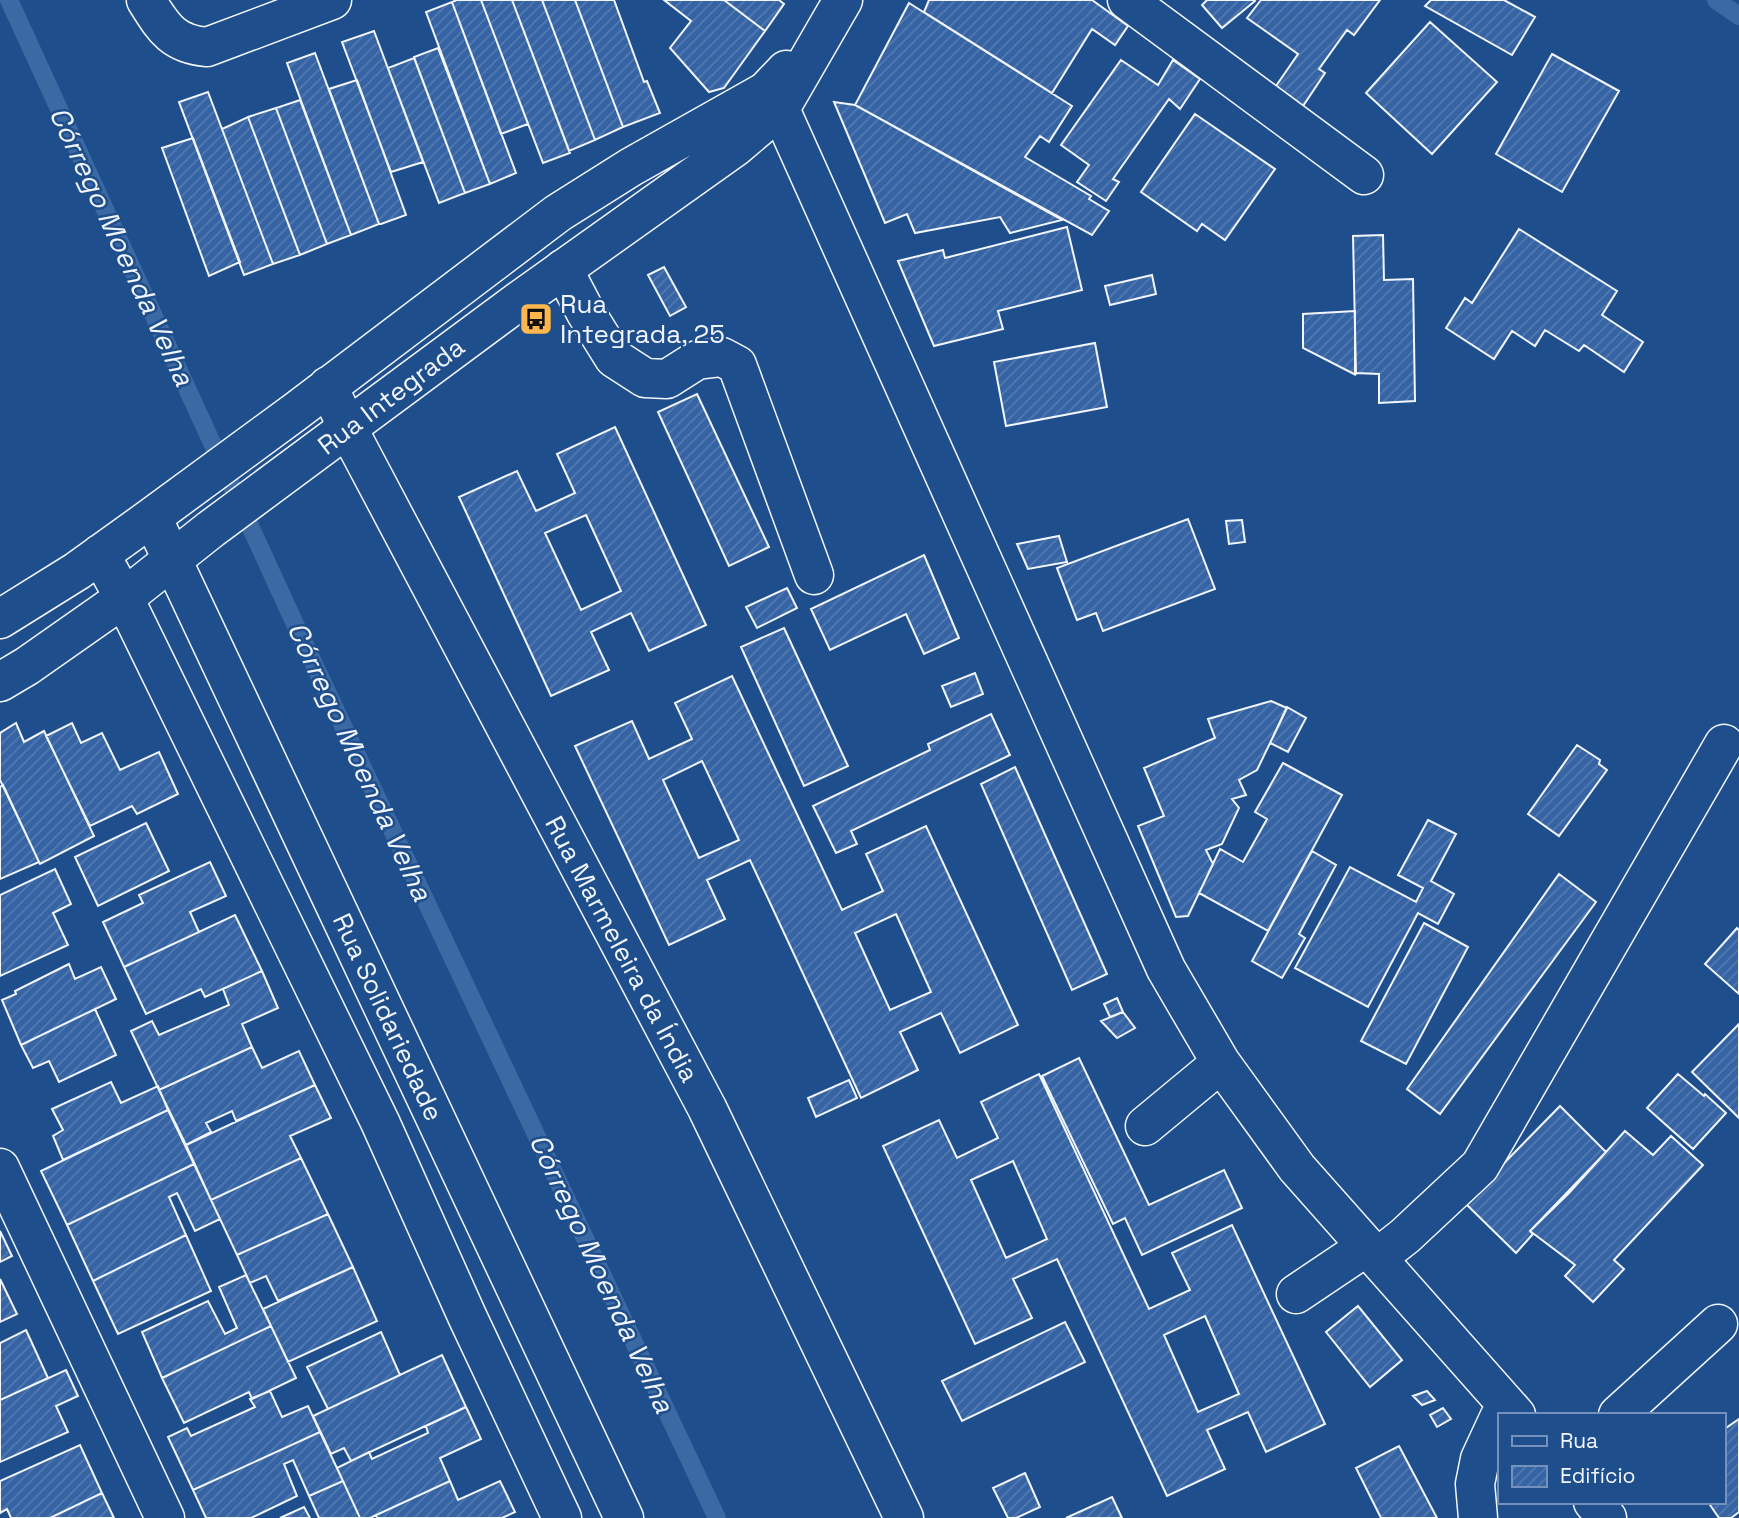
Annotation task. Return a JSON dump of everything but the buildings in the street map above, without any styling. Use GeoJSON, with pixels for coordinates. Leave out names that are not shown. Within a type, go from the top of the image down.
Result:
{"type":"FeatureCollection","features":[{"type":"Feature","properties":{"kind":"main road"},"geometry":{"type":"LineString","coordinates":[[146,0],[165,30],[193,46],[207,47],[332,0]]}},
{"type":"Feature","properties":{"kind":"main road"},"geometry":{"type":"LineString","coordinates":[[1127,0],[1364,175]]}},
{"type":"Feature","properties":{"kind":"main road"},"geometry":{"type":"LineString","coordinates":[[837,11],[773,100],[1166,969],[1221,1063],[1297,1168],[1505,1413]]}},
{"type":"Feature","properties":{"kind":"main road","name":"Rua Integrada"},"geometry":{"type":"LineString","coordinates":[[0,682],[124,598],[211,529],[563,269],[734,147],[773,100]]}},
{"type":"Feature","properties":{"kind":"main road","name":"Rua Integrada"},"geometry":{"type":"LineString","coordinates":[[0,619],[152,517],[558,213],[631,167],[773,100]]}},
{"type":"Feature","properties":{"kind":"main road"},"geometry":{"type":"LineString","coordinates":[[563,269],[614,358],[645,378],[667,379],[697,360],[722,357],[737,365],[814,575]]}},
{"type":"Feature","properties":{"kind":"main road","name":"Rua Marmeleira da Índia"},"geometry":{"type":"LineString","coordinates":[[328,386],[333,440],[706,1108],[904,1518]]}},
{"type":"Feature","properties":{"kind":"main road","name":"Rua Solidariedade"},"geometry":{"type":"LineString","coordinates":[[152,517],[624,1518]]}},
{"type":"Feature","properties":{"kind":"main road","name":"Rua Solidariedade"},"geometry":{"type":"LineString","coordinates":[[100,554],[374,1110],[562,1518]]}},
{"type":"Feature","properties":{"kind":"main road"},"geometry":{"type":"LineString","coordinates":[[1296,1294],[1405,1236],[1480,1166],[1724,744]]}},
{"type":"Feature","properties":{"kind":"main road"},"geometry":{"type":"LineString","coordinates":[[1145,1126],[1221,1063]]}},
{"type":"Feature","properties":{"kind":"main road"},"geometry":{"type":"LineString","coordinates":[[0,1168],[165,1518]]}},
{"type":"Feature","properties":{"kind":"main road"},"geometry":{"type":"LineString","coordinates":[[1620,1413],[1718,1324]]}},
{"type":"Feature","properties":{"kind":"main road"},"geometry":{"type":"LineString","coordinates":[[1478,1518],[1475,1484],[1480,1459],[1498,1426]]}},
{"type":"Feature","properties":{"kind":"main road"},"geometry":{"type":"LineString","coordinates":[[1595,1504],[1607,1518]]}},
{"type":"Feature","properties":{"kind":"waterway","name":"Córrego Moenda Velha"},"geometry":{"type":"LineString","coordinates":[[9,0],[295,624],[717,1518]]}},
{"type":"Feature","properties":{"kind":"waterway"},"geometry":{"type":"LineString","coordinates":[[1716,0],[1739,16]]}},
{"type":"Feature","properties":{"kind":"place","name":"Rua Integrada, 25"},"geometry":{"type":"Point","coordinates":[536,319]}}]}
